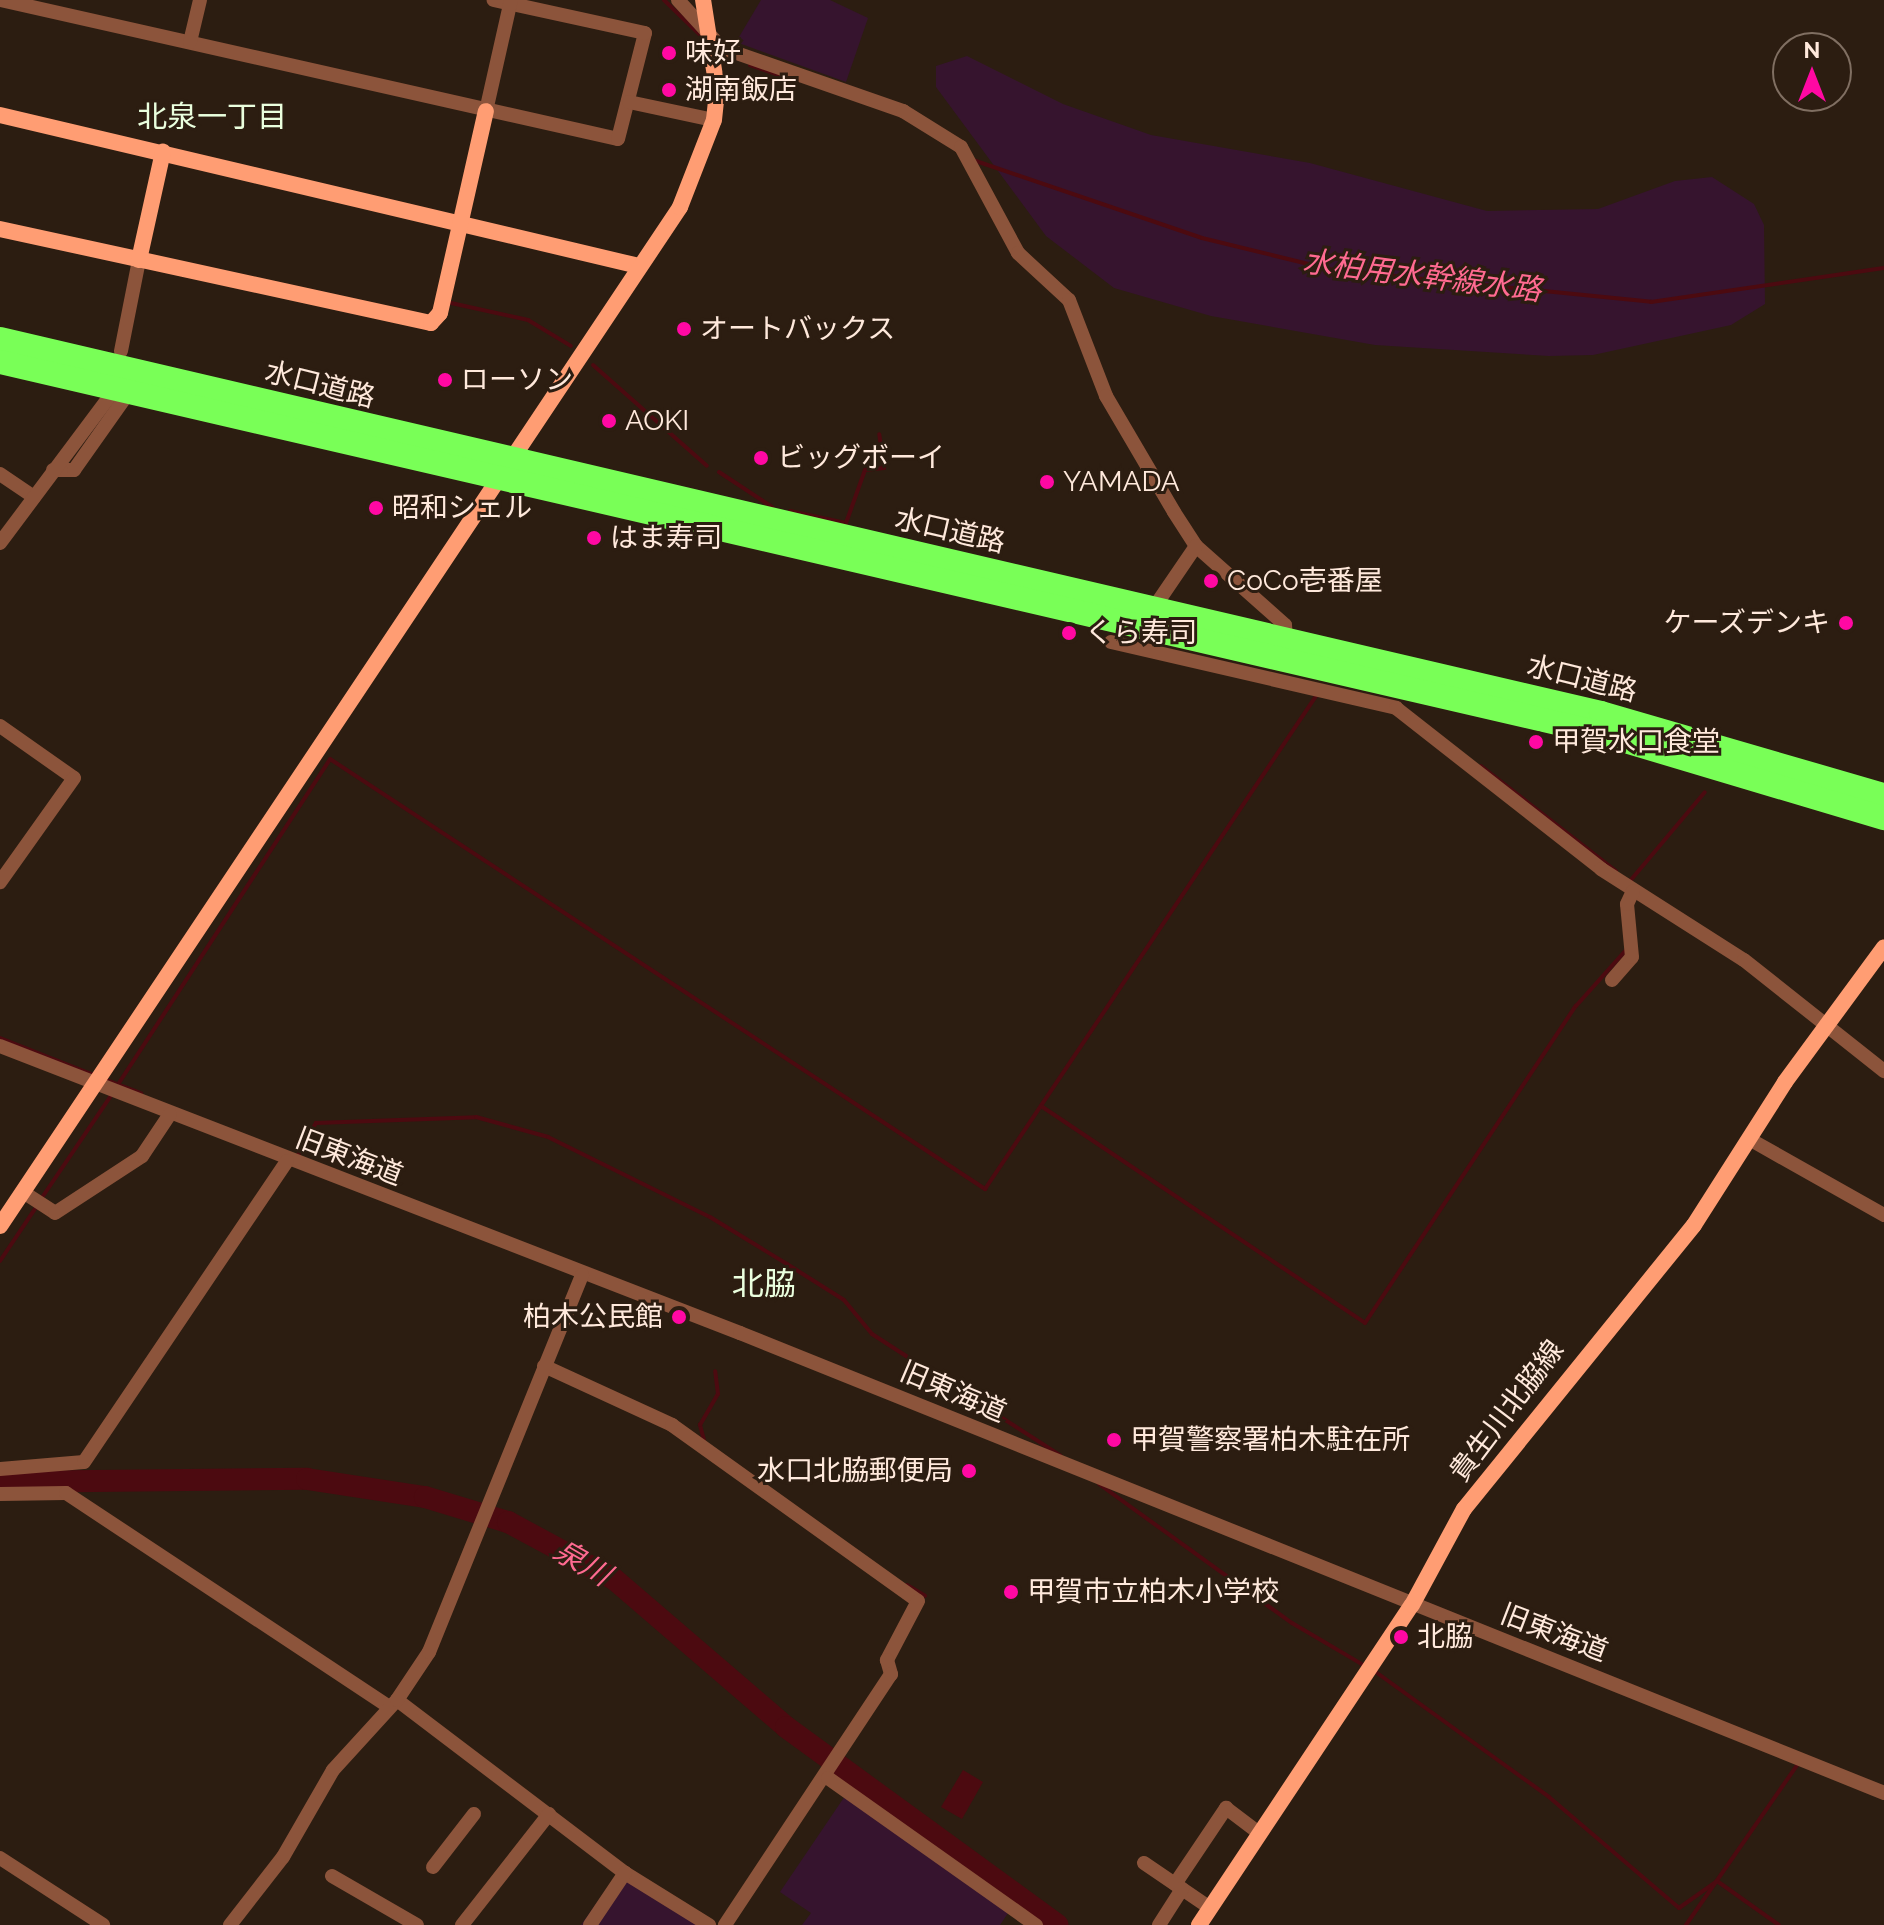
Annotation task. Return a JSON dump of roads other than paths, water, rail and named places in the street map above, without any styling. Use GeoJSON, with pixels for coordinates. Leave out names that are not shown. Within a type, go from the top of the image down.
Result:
{"type":"FeatureCollection","features":[{"type":"Feature","properties":{"kind":"highway","name":"水口道路"},"geometry":{"type":"LineString","coordinates":[[0,339],[1130,625],[1595,732],[1884,818]]}},
{"type":"Feature","properties":{"kind":"highway","name":"水口道路"},"geometry":{"type":"LineString","coordinates":[[0,362],[118,396],[506,469],[1155,608],[1601,713],[1884,795]]}},
{"type":"Feature","properties":{"kind":"street"},"geometry":{"type":"LineString","coordinates":[[1,0],[23,2],[618,139],[645,33],[494,0]]}},
{"type":"Feature","properties":{"kind":"street"},"geometry":{"type":"LineString","coordinates":[[190,42],[200,0]]}},
{"type":"Feature","properties":{"kind":"street"},"geometry":{"type":"LineString","coordinates":[[678,0],[712,38],[753,62],[903,111],[961,147],[1018,253],[1069,300],[1106,396],[1196,546],[1285,625],[1286,639]]}},
{"type":"Feature","properties":{"kind":"street"},"geometry":{"type":"LineString","coordinates":[[0,1226],[506,469],[701,167],[714,120],[712,38],[703,0]]}},
{"type":"Feature","properties":{"kind":"street"},"geometry":{"type":"LineString","coordinates":[[0,229],[431,323],[440,313],[511,2]]}},
{"type":"Feature","properties":{"kind":"street"},"geometry":{"type":"LineString","coordinates":[[629,102],[714,120]]}},
{"type":"Feature","properties":{"kind":"street"},"geometry":{"type":"LineString","coordinates":[[0,115],[461,219],[639,266]]}},
{"type":"Feature","properties":{"kind":"street"},"geometry":{"type":"LineString","coordinates":[[121,351],[163,152]]}},
{"type":"Feature","properties":{"kind":"street"},"geometry":{"type":"LineString","coordinates":[[53,470],[74,470],[118,396]]}},
{"type":"Feature","properties":{"kind":"street"},"geometry":{"type":"LineString","coordinates":[[0,543],[53,470],[118,396]]}},
{"type":"Feature","properties":{"kind":"street"},"geometry":{"type":"LineString","coordinates":[[0,474],[34,497]]}},
{"type":"Feature","properties":{"kind":"street"},"geometry":{"type":"LineString","coordinates":[[1130,625],[1155,608],[1196,546]]}},
{"type":"Feature","properties":{"kind":"street"},"geometry":{"type":"LineString","coordinates":[[1111,642],[1396,708],[1633,891],[1744,960],[1884,1071]]}},
{"type":"Feature","properties":{"kind":"street"},"geometry":{"type":"LineString","coordinates":[[0,726],[74,778],[0,882]]}},
{"type":"Feature","properties":{"kind":"street"},"geometry":{"type":"LineString","coordinates":[[1612,980],[1632,957],[1627,904],[1633,891]]}},
{"type":"Feature","properties":{"kind":"street","name":"貴生川北脇線"},"geometry":{"type":"LineString","coordinates":[[1199,1925],[1412,1605],[1464,1509],[1694,1225],[1824,1026],[1884,947]]}},
{"type":"Feature","properties":{"kind":"street","name":"旧東海道"},"geometry":{"type":"LineString","coordinates":[[0,1046],[1884,1793]]}},
{"type":"Feature","properties":{"kind":"street"},"geometry":{"type":"LineString","coordinates":[[23,1192],[55,1213],[142,1156],[170,1114]]}},
{"type":"Feature","properties":{"kind":"street"},"geometry":{"type":"LineString","coordinates":[[1751,1140],[1884,1215]]}},
{"type":"Feature","properties":{"kind":"street"},"geometry":{"type":"LineString","coordinates":[[0,1469],[65,1470],[92,1451],[287,1161]]}},
{"type":"Feature","properties":{"kind":"street"},"geometry":{"type":"LineString","coordinates":[[230,1925],[283,1857],[333,1770],[393,1704],[429,1652],[582,1275]]}},
{"type":"Feature","properties":{"kind":"street"},"geometry":{"type":"LineString","coordinates":[[544,1366],[622,1395],[672,1425],[916,1596],[887,1660],[891,1674],[830,1774],[725,1925]]}},
{"type":"Feature","properties":{"kind":"street"},"geometry":{"type":"LineString","coordinates":[[65,1470],[66,1491]]}},
{"type":"Feature","properties":{"kind":"street"},"geometry":{"type":"LineString","coordinates":[[0,1494],[66,1491],[393,1704],[549,1814],[625,1873],[709,1925]]}},
{"type":"Feature","properties":{"kind":"street"},"geometry":{"type":"LineString","coordinates":[[830,1774],[1036,1925]]}},
{"type":"Feature","properties":{"kind":"street"},"geometry":{"type":"LineString","coordinates":[[1159,1925],[1226,1808],[1259,1833]]}},
{"type":"Feature","properties":{"kind":"street"},"geometry":{"type":"LineString","coordinates":[[433,1867],[474,1814]]}},
{"type":"Feature","properties":{"kind":"street"},"geometry":{"type":"LineString","coordinates":[[462,1925],[549,1814]]}},
{"type":"Feature","properties":{"kind":"street"},"geometry":{"type":"LineString","coordinates":[[0,1858],[103,1925]]}},
{"type":"Feature","properties":{"kind":"street"},"geometry":{"type":"LineString","coordinates":[[1144,1863],[1210,1908]]}},
{"type":"Feature","properties":{"kind":"street"},"geometry":{"type":"LineString","coordinates":[[590,1925],[625,1873]]}},
{"type":"Feature","properties":{"kind":"street"},"geometry":{"type":"LineString","coordinates":[[332,1876],[417,1925]]}},
{"type":"Feature","properties":{"kind":"waterway","name":"水柏用水幹線水路"},"geometry":{"type":"LineString","coordinates":[[664,0],[699,34]]}},
{"type":"Feature","properties":{"kind":"waterway","name":"水柏用水幹線水路"},"geometry":{"type":"LineString","coordinates":[[750,65],[779,75]]}},
{"type":"Feature","properties":{"kind":"waterway","name":"水柏用水幹線水路"},"geometry":{"type":"LineString","coordinates":[[973,160],[1202,238],[1333,270],[1651,302],[1884,268]]}},
{"type":"Feature","properties":{"kind":"waterway"},"geometry":{"type":"LineString","coordinates":[[451,303],[528,320],[571,346]]}},
{"type":"Feature","properties":{"kind":"waterway"},"geometry":{"type":"LineString","coordinates":[[593,365],[707,466]]}},
{"type":"Feature","properties":{"kind":"waterway"},"geometry":{"type":"LineString","coordinates":[[790,511],[846,523],[865,470],[884,468],[879,434]]}},
{"type":"Feature","properties":{"kind":"waterway"},"geometry":{"type":"LineString","coordinates":[[719,472],[772,507]]}},
{"type":"Feature","properties":{"kind":"waterway"},"geometry":{"type":"LineString","coordinates":[[117,1086],[330,759],[985,1189],[1316,696]]}},
{"type":"Feature","properties":{"kind":"waterway"},"geometry":{"type":"LineString","coordinates":[[1481,766],[1616,871]]}},
{"type":"Feature","properties":{"kind":"waterway"},"geometry":{"type":"LineString","coordinates":[[1630,881],[1705,792]]}},
{"type":"Feature","properties":{"kind":"waterway"},"geometry":{"type":"LineString","coordinates":[[1041,1106],[1365,1323],[1576,1006],[1626,950]]}},
{"type":"Feature","properties":{"kind":"waterway"},"geometry":{"type":"LineString","coordinates":[[0,1038],[96,1076]]}},
{"type":"Feature","properties":{"kind":"waterway"},"geometry":{"type":"LineString","coordinates":[[104,1079],[141,1093]]}},
{"type":"Feature","properties":{"kind":"waterway"},"geometry":{"type":"LineString","coordinates":[[41,1199],[112,1094]]}},
{"type":"Feature","properties":{"kind":"waterway"},"geometry":{"type":"LineString","coordinates":[[297,1157],[316,1123],[476,1117],[548,1137],[710,1217],[787,1264],[844,1300],[872,1334],[1060,1455]]}},
{"type":"Feature","properties":{"kind":"waterway"},"geometry":{"type":"LineString","coordinates":[[0,1261],[37,1206]]}},
{"type":"Feature","properties":{"kind":"waterway"},"geometry":{"type":"LineString","coordinates":[[704,1440],[700,1425],[718,1394],[715,1371]]}},
{"type":"Feature","properties":{"kind":"waterway","name":"泉川"},"geometry":{"type":"LineString","coordinates":[[0,1482],[307,1479],[425,1497],[508,1522],[614,1579],[786,1727],[1058,1925]]}},
{"type":"Feature","properties":{"kind":"waterway"},"geometry":{"type":"LineString","coordinates":[[1099,1484],[1292,1623],[1365,1666]]}},
{"type":"Feature","properties":{"kind":"waterway"},"geometry":{"type":"LineString","coordinates":[[907,1585],[925,1596]]}},
{"type":"Feature","properties":{"kind":"waterway"},"geometry":{"type":"LineString","coordinates":[[1373,1670],[1549,1797],[1679,1908],[1717,1881]]}},
{"type":"Feature","properties":{"kind":"waterway"},"geometry":{"type":"LineString","coordinates":[[1686,1925],[1798,1764]]}},
{"type":"Feature","properties":{"kind":"waterway"},"geometry":{"type":"LineString","coordinates":[[1717,1881],[1779,1925]]}},
{"type":"Feature","properties":{"kind":"place","name":"味好"},"geometry":{"type":"Point","coordinates":[669,53]}},
{"type":"Feature","properties":{"kind":"place","name":"湖南飯店"},"geometry":{"type":"Point","coordinates":[669,90]}},
{"type":"Feature","properties":{"kind":"place","name":"オートバックス"},"geometry":{"type":"Point","coordinates":[684,329]}},
{"type":"Feature","properties":{"kind":"place","name":"ローソン"},"geometry":{"type":"Point","coordinates":[445,380]}},
{"type":"Feature","properties":{"kind":"place","name":"AOKI"},"geometry":{"type":"Point","coordinates":[609,421]}},
{"type":"Feature","properties":{"kind":"place","name":"ビッグボーイ"},"geometry":{"type":"Point","coordinates":[761,458]}},
{"type":"Feature","properties":{"kind":"place","name":"YAMADA"},"geometry":{"type":"Point","coordinates":[1047,482]}},
{"type":"Feature","properties":{"kind":"place","name":"昭和シェル"},"geometry":{"type":"Point","coordinates":[376,508]}},
{"type":"Feature","properties":{"kind":"place","name":"はま寿司"},"geometry":{"type":"Point","coordinates":[594,538]}},
{"type":"Feature","properties":{"kind":"place","name":"CoCo壱番屋"},"geometry":{"type":"Point","coordinates":[1211,581]}},
{"type":"Feature","properties":{"kind":"place","name":"ケーズデンキ"},"geometry":{"type":"Point","coordinates":[1846,623]}},
{"type":"Feature","properties":{"kind":"place","name":"くら寿司"},"geometry":{"type":"Point","coordinates":[1069,633]}},
{"type":"Feature","properties":{"kind":"place","name":"甲賀水口食堂"},"geometry":{"type":"Point","coordinates":[1536,742]}},
{"type":"Feature","properties":{"kind":"place","name":"柏木公民館"},"geometry":{"type":"Point","coordinates":[679,1317]}},
{"type":"Feature","properties":{"kind":"place","name":"甲賀警察署柏木駐在所"},"geometry":{"type":"Point","coordinates":[1114,1440]}},
{"type":"Feature","properties":{"kind":"place","name":"水口北脇郵便局"},"geometry":{"type":"Point","coordinates":[969,1471]}},
{"type":"Feature","properties":{"kind":"place","name":"甲賀市立柏木小学校"},"geometry":{"type":"Point","coordinates":[1011,1592]}},
{"type":"Feature","properties":{"kind":"place","name":"北脇"},"geometry":{"type":"Point","coordinates":[1401,1637]}},
{"type":"Feature","properties":{"kind":"district","name":"北泉一丁目"},"geometry":{"type":"Point","coordinates":[212,117]}},
{"type":"Feature","properties":{"kind":"district","name":"北脇"},"geometry":{"type":"Point","coordinates":[764,1284]}}]}
